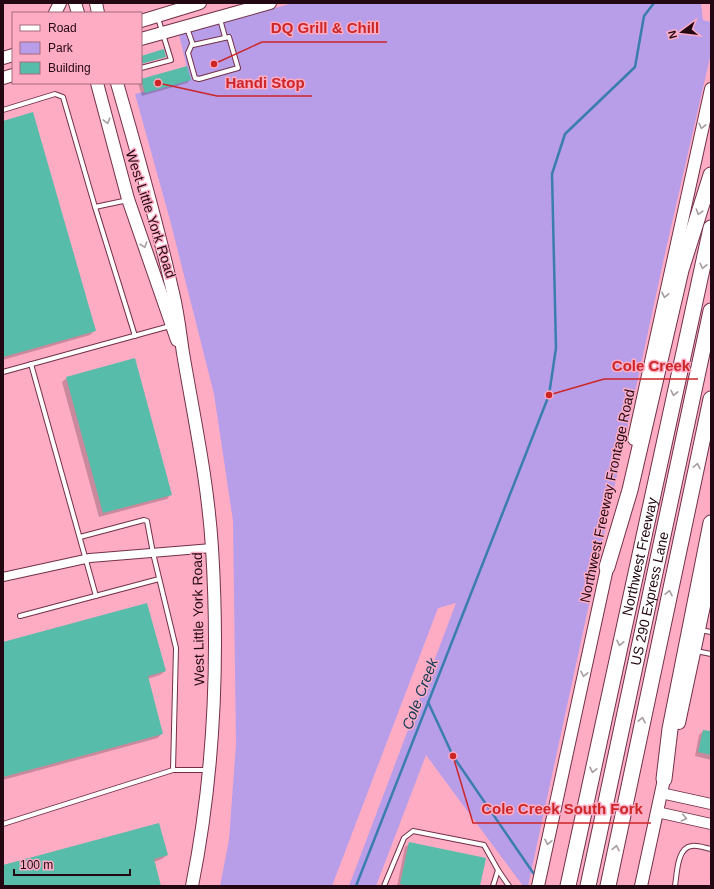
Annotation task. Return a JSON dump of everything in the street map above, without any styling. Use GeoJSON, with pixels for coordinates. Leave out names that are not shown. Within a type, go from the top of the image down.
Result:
{"type":"FeatureCollection","features":[{"type":"Feature","properties":{"kind":"highway"},"geometry":{"type":"LineString","coordinates":[[607,567],[630,490],[681,270],[711,175]]}},
{"type":"Feature","properties":{"kind":"highway","name":"Northwest Freeway"},"geometry":{"type":"LineString","coordinates":[[568,886],[711,228]]}},
{"type":"Feature","properties":{"kind":"highway","name":"US 290 Express Lane"},"geometry":{"type":"LineString","coordinates":[[588,886],[711,311]]}},
{"type":"Feature","properties":{"kind":"highway"},"geometry":{"type":"LineString","coordinates":[[608,886],[711,399]]}},
{"type":"Feature","properties":{"kind":"highway"},"geometry":{"type":"LineString","coordinates":[[662,786],[670,729],[711,523]]}},
{"type":"Feature","properties":{"kind":"main road"},"geometry":{"type":"LineString","coordinates":[[56,12],[60,3]]}},
{"type":"Feature","properties":{"kind":"main road"},"geometry":{"type":"LineString","coordinates":[[142,21],[200,3]]}},
{"type":"Feature","properties":{"kind":"main road"},"geometry":{"type":"LineString","coordinates":[[142,39],[270,3]]}},
{"type":"Feature","properties":{"kind":"main road","name":"West Little York Road"},"geometry":{"type":"LineString","coordinates":[[97,84],[128,199],[171,326],[183,352]]}},
{"type":"Feature","properties":{"kind":"main road","name":"West Little York Road"},"geometry":{"type":"LineString","coordinates":[[117,84],[148,190],[170,279],[196,421],[212,548],[215,654],[212,735],[198,852],[192,886]]}},
{"type":"Feature","properties":{"kind":"main road","name":"Northwest Freeway Frontage Road"},"geometry":{"type":"LineString","coordinates":[[538,886],[711,88]]}},
{"type":"Feature","properties":{"kind":"main road"},"geometry":{"type":"LineString","coordinates":[[641,886],[662,786],[677,730],[694,651],[705,631],[711,573]]}},
{"type":"Feature","properties":{"kind":"street"},"geometry":{"type":"LineString","coordinates":[[3,578],[86,559],[212,548]]}},
{"type":"Feature","properties":{"kind":"street"},"geometry":{"type":"LineString","coordinates":[[662,786],[711,804]]}},
{"type":"Feature","properties":{"kind":"street"},"geometry":{"type":"LineString","coordinates":[[657,812],[711,824]]}},
{"type":"Feature","properties":{"kind":"lane"},"geometry":{"type":"LineString","coordinates":[[142,68],[171,60],[157,16]]}},
{"type":"Feature","properties":{"kind":"lane"},"geometry":{"type":"LineString","coordinates":[[220,17],[225,37]]}},
{"type":"Feature","properties":{"kind":"lane"},"geometry":{"type":"LineString","coordinates":[[187,26],[192,44],[188,53],[195,78],[199,79],[238,68],[230,39],[225,37],[194,45],[192,44]]}},
{"type":"Feature","properties":{"kind":"lane"},"geometry":{"type":"LineString","coordinates":[[3,110],[55,94],[63,97],[135,336]]}},
{"type":"Feature","properties":{"kind":"lane"},"geometry":{"type":"LineString","coordinates":[[95,207],[128,199]]}},
{"type":"Feature","properties":{"kind":"lane"},"geometry":{"type":"LineString","coordinates":[[3,372],[171,326]]}},
{"type":"Feature","properties":{"kind":"lane"},"geometry":{"type":"LineString","coordinates":[[32,364],[96,596]]}},
{"type":"Feature","properties":{"kind":"lane"},"geometry":{"type":"LineString","coordinates":[[80,537],[144,520],[147,521],[153,553],[176,648],[173,770]]}},
{"type":"Feature","properties":{"kind":"lane"},"geometry":{"type":"LineString","coordinates":[[20,616],[159,579]]}},
{"type":"Feature","properties":{"kind":"lane"},"geometry":{"type":"LineString","coordinates":[[694,651],[711,654]]}},
{"type":"Feature","properties":{"kind":"lane"},"geometry":{"type":"LineString","coordinates":[[3,824],[173,770],[208,770]]}},
{"type":"Feature","properties":{"kind":"lane"},"geometry":{"type":"LineString","coordinates":[[384,886],[404,838],[413,832],[484,845],[508,886]]}},
{"type":"Feature","properties":{"kind":"lane"},"geometry":{"type":"LineString","coordinates":[[675,886],[681,854],[684,850],[693,845],[711,849]]}},
{"type":"Feature","properties":{"kind":"lane"},"geometry":{"type":"LineString","coordinates":[[493,886],[498,870]]}},
{"type":"Feature","properties":{"kind":"green space"},"geometry":{"type":"Polygon","coordinates":[[[293,3],[701,3],[703,20],[711,22],[711,53],[666,249],[528,886],[523,886],[426,755],[376,886],[349,886],[456,603],[438,608],[332,886],[220,886],[229,840],[236,744],[233,521],[214,394],[170,220],[135,94],[190,79],[179,35],[293,3]]]}},
{"type":"Feature","properties":{"kind":"building"},"geometry":{"type":"Polygon","coordinates":[[[164,49],[166,57],[142,64],[142,56],[164,49]]]}},
{"type":"Feature","properties":{"kind":"building"},"geometry":{"type":"Polygon","coordinates":[[[187,66],[191,80],[145,93],[142,79],[187,66]]]}},
{"type":"Feature","properties":{"kind":"building"},"geometry":{"type":"Polygon","coordinates":[[[33,112],[96,331],[3,357],[3,121],[33,112]]]}},
{"type":"Feature","properties":{"kind":"building"},"geometry":{"type":"Polygon","coordinates":[[[135,358],[172,495],[103,513],[66,377],[135,358]]]}},
{"type":"Feature","properties":{"kind":"building"},"geometry":{"type":"Polygon","coordinates":[[[147,603],[166,671],[148,676],[163,734],[3,777],[3,642],[147,603]]]}},
{"type":"Feature","properties":{"kind":"building"},"geometry":{"type":"Polygon","coordinates":[[[703,730],[711,731],[711,755],[698,752],[703,730]]]}},
{"type":"Feature","properties":{"kind":"building"},"geometry":{"type":"Polygon","coordinates":[[[159,823],[168,855],[154,859],[161,886],[3,886],[3,865],[159,823]]]}},
{"type":"Feature","properties":{"kind":"building"},"geometry":{"type":"Polygon","coordinates":[[[409,842],[486,858],[480,886],[409,886],[400,884],[409,842]]]}},
{"type":"Feature","properties":{"kind":"waterway","name":"Cole Creek"},"geometry":{"type":"LineString","coordinates":[[356,886],[549,395],[556,348],[552,174],[565,134],[635,67],[644,16],[654,3]]}},
{"type":"Feature","properties":{"kind":"waterway"},"geometry":{"type":"LineString","coordinates":[[428,702],[453,756],[536,877]]}},
{"type":"Feature","properties":{"kind":"place","name":"DQ Grill & Chill"},"geometry":{"type":"Point","coordinates":[214,64]}},
{"type":"Feature","properties":{"kind":"place","name":"Handi Stop"},"geometry":{"type":"Point","coordinates":[158,83]}},
{"type":"Feature","properties":{"kind":"place","name":"Cole Creek"},"geometry":{"type":"Point","coordinates":[549,395]}},
{"type":"Feature","properties":{"kind":"place","name":"Cole Creek South Fork"},"geometry":{"type":"Point","coordinates":[453,756]}}]}
